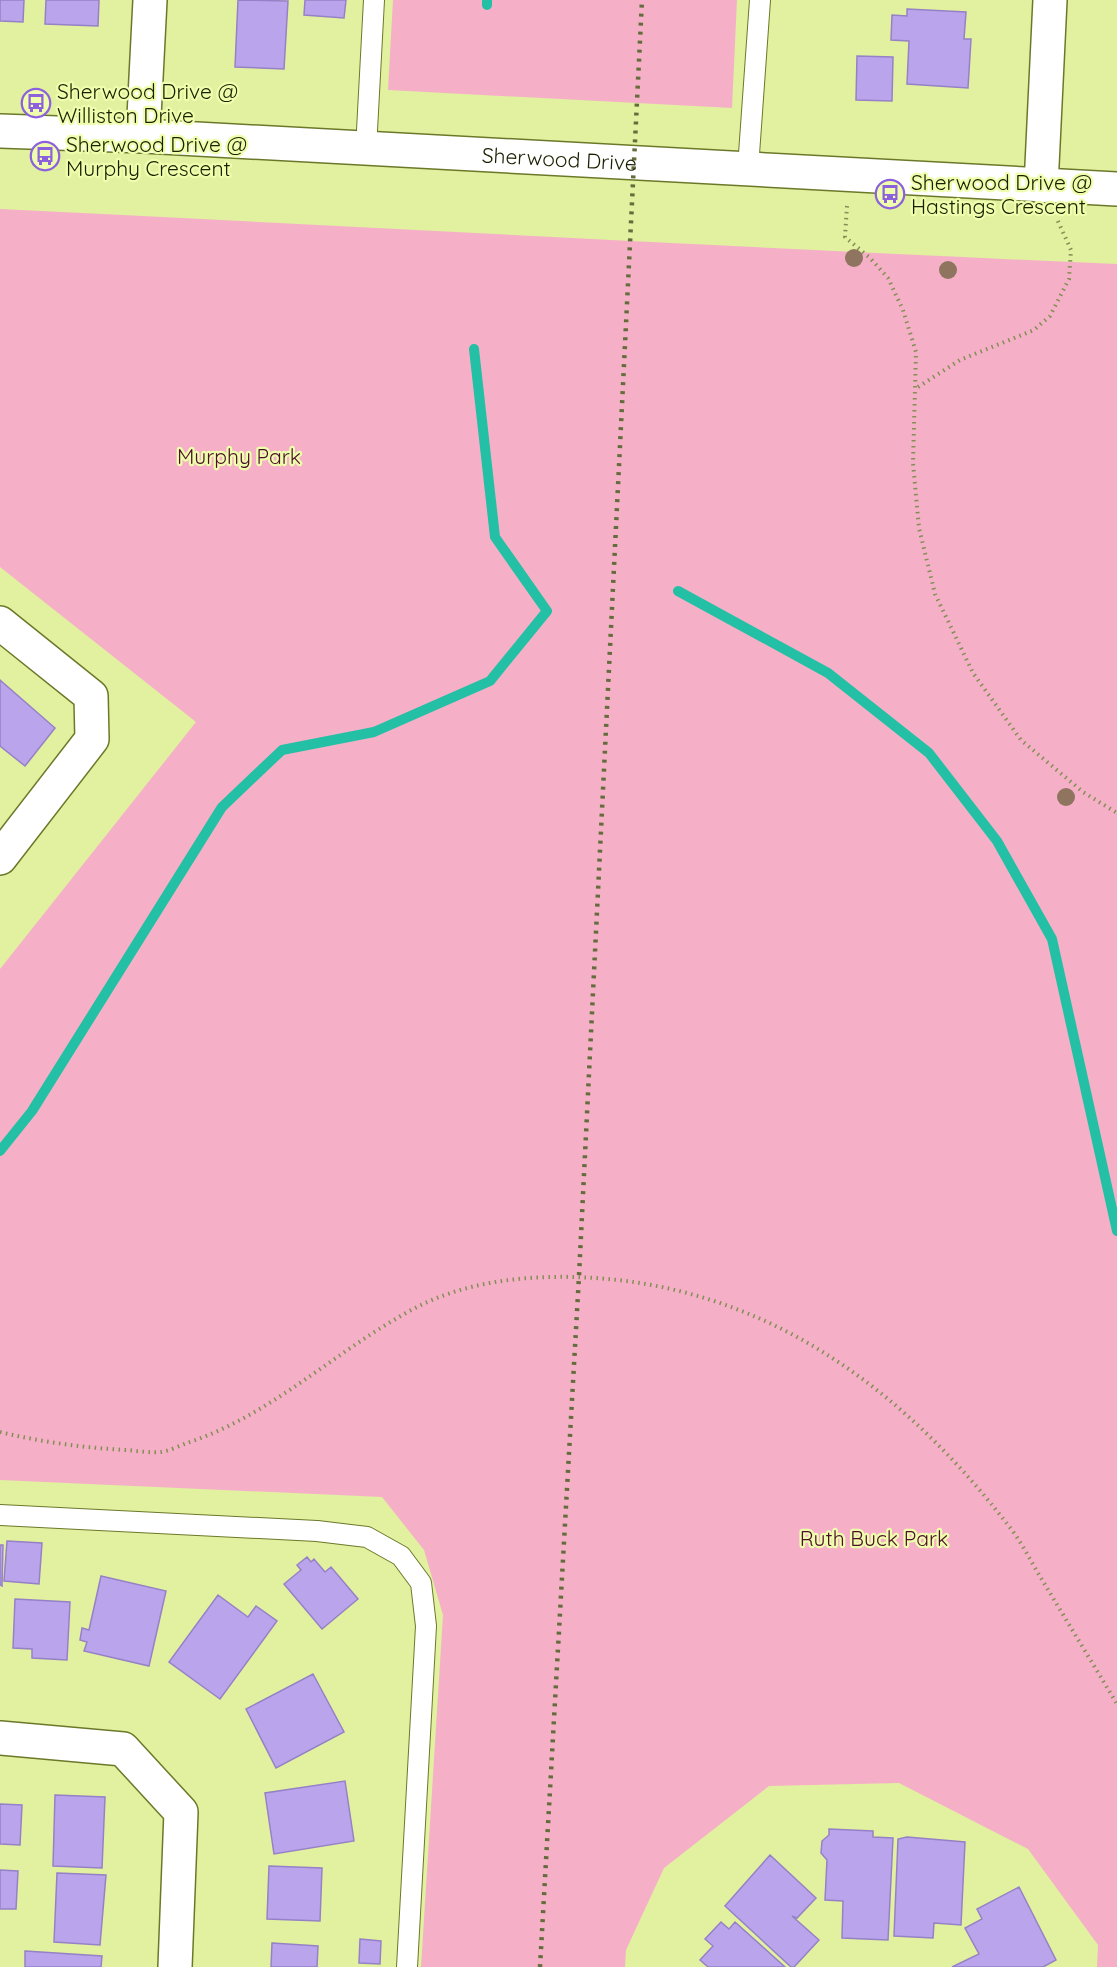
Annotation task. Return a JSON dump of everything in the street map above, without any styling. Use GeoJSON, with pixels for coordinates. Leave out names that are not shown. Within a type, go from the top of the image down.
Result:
{"type":"FeatureCollection","features":[{"type":"Feature","properties":{"kind":"street"},"geometry":{"type":"LineString","coordinates":[[143,136],[150,0]]}},
{"type":"Feature","properties":{"kind":"street"},"geometry":{"type":"LineString","coordinates":[[1041,186],[1050,0]]}},
{"type":"Feature","properties":{"kind":"street","name":"Sherwood Drive"},"geometry":{"type":"LineString","coordinates":[[0,131],[143,136],[1117,189]]}},
{"type":"Feature","properties":{"kind":"street"},"geometry":{"type":"LineString","coordinates":[[0,623],[92,696],[92,739],[0,858]]}},
{"type":"Feature","properties":{"kind":"street"},"geometry":{"type":"LineString","coordinates":[[0,1738],[123,1749],[181,1812],[174,1967]]}},
{"type":"Feature","properties":{"kind":"lane"},"geometry":{"type":"LineString","coordinates":[[366,149],[374,0]]}},
{"type":"Feature","properties":{"kind":"lane"},"geometry":{"type":"LineString","coordinates":[[748,168],[760,0]]}},
{"type":"Feature","properties":{"kind":"lane"},"geometry":{"type":"LineString","coordinates":[[0,1515],[316,1531],[367,1537],[401,1556],[421,1583],[426,1626],[407,1967]]}},
{"type":"Feature","properties":{"kind":"path"},"geometry":{"type":"LineString","coordinates":[[849,174],[845,237],[870,258],[888,278],[903,310],[916,352],[917,387],[913,463],[919,528],[935,594],[974,673],[1022,740],[1083,792],[1117,813]]}},
{"type":"Feature","properties":{"kind":"path"},"geometry":{"type":"LineString","coordinates":[[917,387],[960,360],[1034,330],[1050,316],[1069,279],[1071,250],[1041,186]]}},
{"type":"Feature","properties":{"kind":"path"},"geometry":{"type":"LineString","coordinates":[[0,1432],[82,1448],[161,1452],[213,1435],[260,1410],[379,1329],[423,1304],[512,1279],[579,1276],[640,1283],[705,1297],[760,1318],[832,1356],[888,1397],[955,1462],[1010,1527],[1117,1704]]}},
{"type":"Feature","properties":{"kind":"green space"},"geometry":{"type":"Polygon","coordinates":[[[393,0],[737,0],[732,108],[388,90],[393,0]]]}},
{"type":"Feature","properties":{"kind":"green space"},"geometry":{"type":"Polygon","coordinates":[[[0,209],[1117,264],[1117,1967],[1097,1967],[1098,1945],[1028,1849],[899,1783],[769,1786],[664,1868],[626,1950],[625,1967],[421,1967],[443,1615],[424,1550],[382,1497],[0,1480],[0,969],[196,722],[0,567],[0,209]]]}},
{"type":"Feature","properties":{"kind":"building"},"geometry":{"type":"Polygon","coordinates":[[[0,0],[24,0],[23,22],[0,21],[0,0]]]}},
{"type":"Feature","properties":{"kind":"building"},"geometry":{"type":"Polygon","coordinates":[[[46,0],[99,0],[98,26],[45,24],[46,0]]]}},
{"type":"Feature","properties":{"kind":"building"},"geometry":{"type":"Polygon","coordinates":[[[238,0],[288,1],[284,69],[235,67],[238,0]]]}},
{"type":"Feature","properties":{"kind":"building"},"geometry":{"type":"Polygon","coordinates":[[[305,0],[346,0],[344,18],[304,15],[305,0]]]}},
{"type":"Feature","properties":{"kind":"building"},"geometry":{"type":"Polygon","coordinates":[[[907,9],[966,12],[964,39],[971,39],[968,88],[907,84],[909,41],[891,40],[892,15],[907,16],[907,9]]]}},
{"type":"Feature","properties":{"kind":"building"},"geometry":{"type":"Polygon","coordinates":[[[857,56],[893,57],[892,101],[856,100],[857,56]]]}},
{"type":"Feature","properties":{"kind":"building"},"geometry":{"type":"Polygon","coordinates":[[[0,680],[55,728],[25,766],[0,746],[0,680]]]}},
{"type":"Feature","properties":{"kind":"building"},"geometry":{"type":"Polygon","coordinates":[[[7,1541],[42,1543],[39,1584],[4,1581],[7,1541]]]}},
{"type":"Feature","properties":{"kind":"building"},"geometry":{"type":"Polygon","coordinates":[[[0,1545],[3,1545],[2,1586],[0,1585],[0,1545]]]}},
{"type":"Feature","properties":{"kind":"building"},"geometry":{"type":"Polygon","coordinates":[[[307,1557],[311,1562],[314,1559],[325,1572],[331,1567],[358,1599],[322,1629],[284,1584],[301,1570],[297,1565],[307,1557]]]}},
{"type":"Feature","properties":{"kind":"building"},"geometry":{"type":"Polygon","coordinates":[[[101,1576],[166,1591],[149,1666],[84,1651],[87,1642],[80,1640],[82,1628],[89,1630],[101,1576]]]}},
{"type":"Feature","properties":{"kind":"building"},"geometry":{"type":"Polygon","coordinates":[[[218,1595],[248,1617],[256,1606],[277,1621],[220,1699],[169,1662],[218,1595]]]}},
{"type":"Feature","properties":{"kind":"building"},"geometry":{"type":"Polygon","coordinates":[[[15,1599],[70,1602],[67,1660],[32,1658],[32,1649],[13,1648],[15,1599]]]}},
{"type":"Feature","properties":{"kind":"building"},"geometry":{"type":"Polygon","coordinates":[[[313,1674],[344,1732],[276,1768],[246,1709],[313,1674]]]}},
{"type":"Feature","properties":{"kind":"building"},"geometry":{"type":"Polygon","coordinates":[[[345,1781],[354,1841],[274,1854],[265,1793],[345,1781]]]}},
{"type":"Feature","properties":{"kind":"building"},"geometry":{"type":"Polygon","coordinates":[[[55,1795],[105,1797],[102,1868],[53,1866],[55,1795]]]}},
{"type":"Feature","properties":{"kind":"building"},"geometry":{"type":"Polygon","coordinates":[[[0,1804],[22,1805],[20,1845],[0,1844],[0,1804]]]}},
{"type":"Feature","properties":{"kind":"building"},"geometry":{"type":"Polygon","coordinates":[[[829,1829],[873,1831],[873,1837],[893,1838],[888,1940],[842,1938],[843,1901],[825,1900],[827,1860],[821,1853],[822,1841],[829,1835],[829,1829]]]}},
{"type":"Feature","properties":{"kind":"building"},"geometry":{"type":"Polygon","coordinates":[[[907,1837],[965,1842],[961,1925],[934,1923],[933,1938],[894,1936],[898,1839],[907,1837]]]}},
{"type":"Feature","properties":{"kind":"building"},"geometry":{"type":"Polygon","coordinates":[[[770,1855],[816,1898],[797,1918],[792,1916],[819,1940],[794,1967],[791,1967],[725,1906],[770,1855]]]}},
{"type":"Feature","properties":{"kind":"building"},"geometry":{"type":"Polygon","coordinates":[[[269,1866],[322,1868],[320,1921],[267,1919],[269,1866]]]}},
{"type":"Feature","properties":{"kind":"building"},"geometry":{"type":"Polygon","coordinates":[[[0,1870],[18,1871],[16,1909],[0,1909],[0,1870]]]}},
{"type":"Feature","properties":{"kind":"building"},"geometry":{"type":"Polygon","coordinates":[[[57,1873],[106,1875],[100,1945],[54,1942],[57,1873]]]}},
{"type":"Feature","properties":{"kind":"building"},"geometry":{"type":"Polygon","coordinates":[[[1019,1887],[1056,1960],[1043,1967],[952,1967],[979,1954],[965,1928],[982,1919],[977,1909],[1019,1887]]]}},
{"type":"Feature","properties":{"kind":"building"},"geometry":{"type":"Polygon","coordinates":[[[721,1922],[729,1929],[735,1922],[785,1967],[708,1967],[700,1960],[713,1946],[705,1939],[721,1922]]]}},
{"type":"Feature","properties":{"kind":"building"},"geometry":{"type":"Polygon","coordinates":[[[360,1939],[381,1941],[380,1964],[359,1963],[360,1939]]]}},
{"type":"Feature","properties":{"kind":"building"},"geometry":{"type":"Polygon","coordinates":[[[272,1943],[318,1946],[317,1967],[271,1967],[272,1943]]]}},
{"type":"Feature","properties":{"kind":"building"},"geometry":{"type":"Polygon","coordinates":[[[25,1951],[102,1956],[101,1967],[25,1967],[25,1951]]]}},
{"type":"Feature","properties":{"kind":"waterway"},"geometry":{"type":"LineString","coordinates":[[487,0],[487,5]]}},
{"type":"Feature","properties":{"kind":"waterway"},"geometry":{"type":"LineString","coordinates":[[0,1151],[32,1111],[222,807],[282,750],[374,732],[490,681],[547,611],[495,537],[474,349]]}},
{"type":"Feature","properties":{"kind":"waterway"},"geometry":{"type":"LineString","coordinates":[[678,591],[828,673],[929,753],[997,841],[1052,939],[1117,1231]]}},
{"type":"Feature","properties":{"kind":"railway"},"geometry":{"type":"LineString","coordinates":[[540,1967],[579,1276],[642,0]]}},
{"type":"Feature","properties":{"kind":"place","name":"Sherwood Drive @ Williston Drive"},"geometry":{"type":"Point","coordinates":[36,103]}},
{"type":"Feature","properties":{"kind":"place","name":"Sherwood Drive @ Murphy Crescent"},"geometry":{"type":"Point","coordinates":[45,156]}},
{"type":"Feature","properties":{"kind":"place","name":"Sherwood Drive @ Hastings Crescent"},"geometry":{"type":"Point","coordinates":[890,194]}},
{"type":"Feature","properties":{"kind":"park label","name":"Murphy Park"},"geometry":{"type":"Point","coordinates":[239,456]}},
{"type":"Feature","properties":{"kind":"park label","name":"Ruth Buck Park"},"geometry":{"type":"Point","coordinates":[874,1538]}}]}
